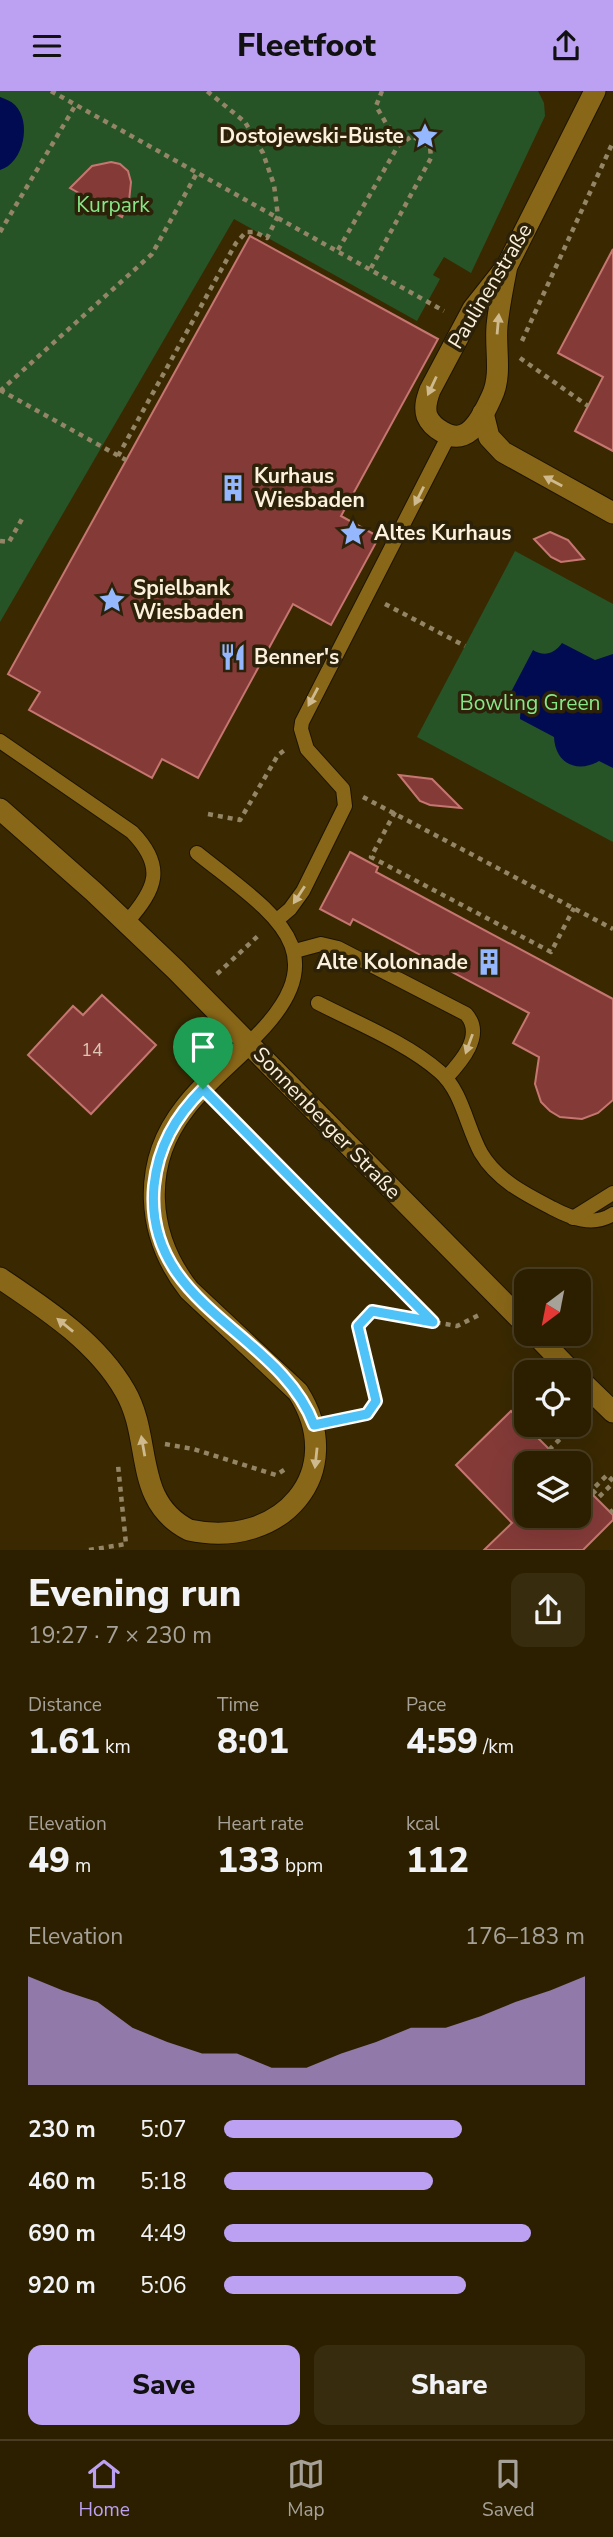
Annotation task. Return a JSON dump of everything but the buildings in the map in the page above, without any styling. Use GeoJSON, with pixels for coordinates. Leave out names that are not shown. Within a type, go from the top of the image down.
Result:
{"type":"FeatureCollection","features":[{"type":"Feature","properties":{"kind":"street","name":"Paulinenstraße"},"geometry":{"type":"LineString","coordinates":[[449,435],[430,421],[426,400],[473,309],[507,267],[587,94]]}},
{"type":"Feature","properties":{"kind":"street"},"geometry":{"type":"LineString","coordinates":[[449,435],[463,435],[476,424],[493,393],[497,377],[497,327],[507,267]]}},
{"type":"Feature","properties":{"kind":"street"},"geometry":{"type":"LineString","coordinates":[[483,413],[489,437],[503,452],[613,513]]}},
{"type":"Feature","properties":{"kind":"street","name":"Sonnenberger Straße"},"geometry":{"type":"LineString","coordinates":[[0,809],[127,922],[514,1314]]}},
{"type":"Feature","properties":{"kind":"street"},"geometry":{"type":"LineString","coordinates":[[0,1279],[68,1327],[102,1360],[133,1406],[149,1482],[163,1510],[191,1531],[211,1538],[242,1540],[271,1531],[284,1523],[302,1502],[316,1462],[314,1425],[298,1392],[189,1290],[176,1273],[159,1235],[153,1195],[155,1171],[162,1147],[179,1116],[249,1043]]}},
{"type":"Feature","properties":{"kind":"street"},"geometry":{"type":"LineString","coordinates":[[547,1346],[560,1360]]}},
{"type":"Feature","properties":{"kind":"street"},"geometry":{"type":"LineString","coordinates":[[591,1391],[613,1412]]}},
{"type":"Feature","properties":{"kind":"lane"},"geometry":{"type":"LineString","coordinates":[[277,920],[290,909],[303,891],[345,806],[343,789],[313,757],[304,743],[301,729],[306,711],[449,435]]}},
{"type":"Feature","properties":{"kind":"lane"},"geometry":{"type":"LineString","coordinates":[[0,741],[132,832],[147,847],[153,859],[151,889],[146,901],[127,922]]}},
{"type":"Feature","properties":{"kind":"lane"},"geometry":{"type":"LineString","coordinates":[[197,853],[277,920],[290,938],[295,951],[296,968],[287,997],[268,1025],[249,1043]]}},
{"type":"Feature","properties":{"kind":"lane"},"geometry":{"type":"LineString","coordinates":[[295,951],[321,944],[338,948],[459,1009],[472,1020],[472,1038],[463,1057],[446,1078]]}},
{"type":"Feature","properties":{"kind":"lane"},"geometry":{"type":"LineString","coordinates":[[318,1003],[416,1055],[446,1078],[481,1152],[490,1166],[511,1186],[572,1219],[598,1220],[613,1214]]}},
{"type":"Feature","properties":{"kind":"lane"},"geometry":{"type":"LineString","coordinates":[[572,1219],[613,1193]]}},
{"type":"Feature","properties":{"kind":"path"},"geometry":{"type":"LineString","coordinates":[[51,91],[428,301]]}},
{"type":"Feature","properties":{"kind":"path"},"geometry":{"type":"LineString","coordinates":[[118,456],[236,243],[246,232],[255,232],[267,238],[278,216],[274,185],[263,152],[245,122],[207,91]]}},
{"type":"Feature","properties":{"kind":"path"},"geometry":{"type":"LineString","coordinates":[[382,91],[376,106],[387,125],[402,141]]}},
{"type":"Feature","properties":{"kind":"path"},"geometry":{"type":"LineString","coordinates":[[0,232],[75,106]]}},
{"type":"Feature","properties":{"kind":"path"},"geometry":{"type":"LineString","coordinates":[[338,250],[402,141],[412,136],[430,147],[431,158],[371,268]]}},
{"type":"Feature","properties":{"kind":"path"},"geometry":{"type":"LineString","coordinates":[[522,342],[613,142]]}},
{"type":"Feature","properties":{"kind":"path"},"geometry":{"type":"LineString","coordinates":[[126,460],[0,390],[152,254],[198,171]]}},
{"type":"Feature","properties":{"kind":"path"},"geometry":{"type":"LineString","coordinates":[[516,355],[588,407]]}},
{"type":"Feature","properties":{"kind":"path"},"geometry":{"type":"LineString","coordinates":[[0,541],[9,542],[22,519]]}},
{"type":"Feature","properties":{"kind":"path"},"geometry":{"type":"LineString","coordinates":[[368,595],[465,646]]}},
{"type":"Feature","properties":{"kind":"path"},"geometry":{"type":"LineString","coordinates":[[208,814],[240,820],[278,755],[284,749],[304,743]]}},
{"type":"Feature","properties":{"kind":"path"},"geometry":{"type":"LineString","coordinates":[[346,797],[365,798],[613,929]]}},
{"type":"Feature","properties":{"kind":"path"},"geometry":{"type":"LineString","coordinates":[[395,813],[371,857],[551,952],[574,908]]}},
{"type":"Feature","properties":{"kind":"path"},"geometry":{"type":"LineString","coordinates":[[217,974],[250,943]]}},
{"type":"Feature","properties":{"kind":"path"},"geometry":{"type":"LineString","coordinates":[[203,1089],[433,1322]]}},
{"type":"Feature","properties":{"kind":"path"},"geometry":{"type":"LineString","coordinates":[[314,1425],[367,1414],[376,1401],[358,1326],[372,1311],[457,1325],[479,1315]]}},
{"type":"Feature","properties":{"kind":"path"},"geometry":{"type":"LineString","coordinates":[[550,1450],[562,1437]]}},
{"type":"Feature","properties":{"kind":"path"},"geometry":{"type":"LineString","coordinates":[[142,1440],[193,1449],[276,1475]]}},
{"type":"Feature","properties":{"kind":"path"},"geometry":{"type":"LineString","coordinates":[[89,1550],[126,1544],[116,1452]]}},
{"type":"Feature","properties":{"kind":"path"},"geometry":{"type":"LineString","coordinates":[[607,1475],[613,1482],[599,1497],[592,1490],[607,1475]]}},
{"type":"Feature","properties":{"kind":"green space","name":"Kurpark"},"geometry":{"type":"Polygon","coordinates":[[[0,91],[538,91],[544,103],[545,116],[471,273],[444,257],[433,275],[440,279],[417,321],[234,219],[0,622],[0,91]]]}},
{"type":"Feature","properties":{"kind":"green space","name":"Bowling Green"},"geometry":{"type":"Polygon","coordinates":[[[515,551],[613,604],[613,842],[417,737],[515,551]]]}},
{"type":"Feature","properties":{"kind":"shaded area"},"geometry":{"type":"Polygon","coordinates":[[[0,97],[8,100],[20,112],[24,131],[20,151],[8,166],[0,170],[0,97]]]}},
{"type":"Feature","properties":{"kind":"shaded area"},"geometry":{"type":"Polygon","coordinates":[[[562,643],[595,660],[613,654],[613,768],[599,761],[583,766],[569,764],[558,754],[554,737],[520,719],[521,701],[511,692],[533,650],[549,653],[562,643]]]}},
{"type":"Feature","properties":{"kind":"place","name":"Dostojewski-Büste"},"geometry":{"type":"Point","coordinates":[425,136]}},
{"type":"Feature","properties":{"kind":"place","name":"Kurhaus Wiesbaden"},"geometry":{"type":"Point","coordinates":[233,488]}},
{"type":"Feature","properties":{"kind":"place","name":"Altes Kurhaus"},"geometry":{"type":"Point","coordinates":[353,533]}},
{"type":"Feature","properties":{"kind":"place","name":"Spielbank Wiesbaden"},"geometry":{"type":"Point","coordinates":[112,600]}},
{"type":"Feature","properties":{"kind":"place","name":"Benner's"},"geometry":{"type":"Point","coordinates":[233,657]}},
{"type":"Feature","properties":{"kind":"place","name":"Alte Kolonnade"},"geometry":{"type":"Point","coordinates":[489,962]}},
{"type":"Feature","properties":{"kind":"route"},"geometry":{"type":"LineString","coordinates":[[203,1089],[433,1322],[372,1311],[358,1326],[376,1401],[367,1414],[314,1425],[298,1392],[189,1290],[166,1255],[155,1215],[155,1171],[172,1125],[203,1089]]}}]}
